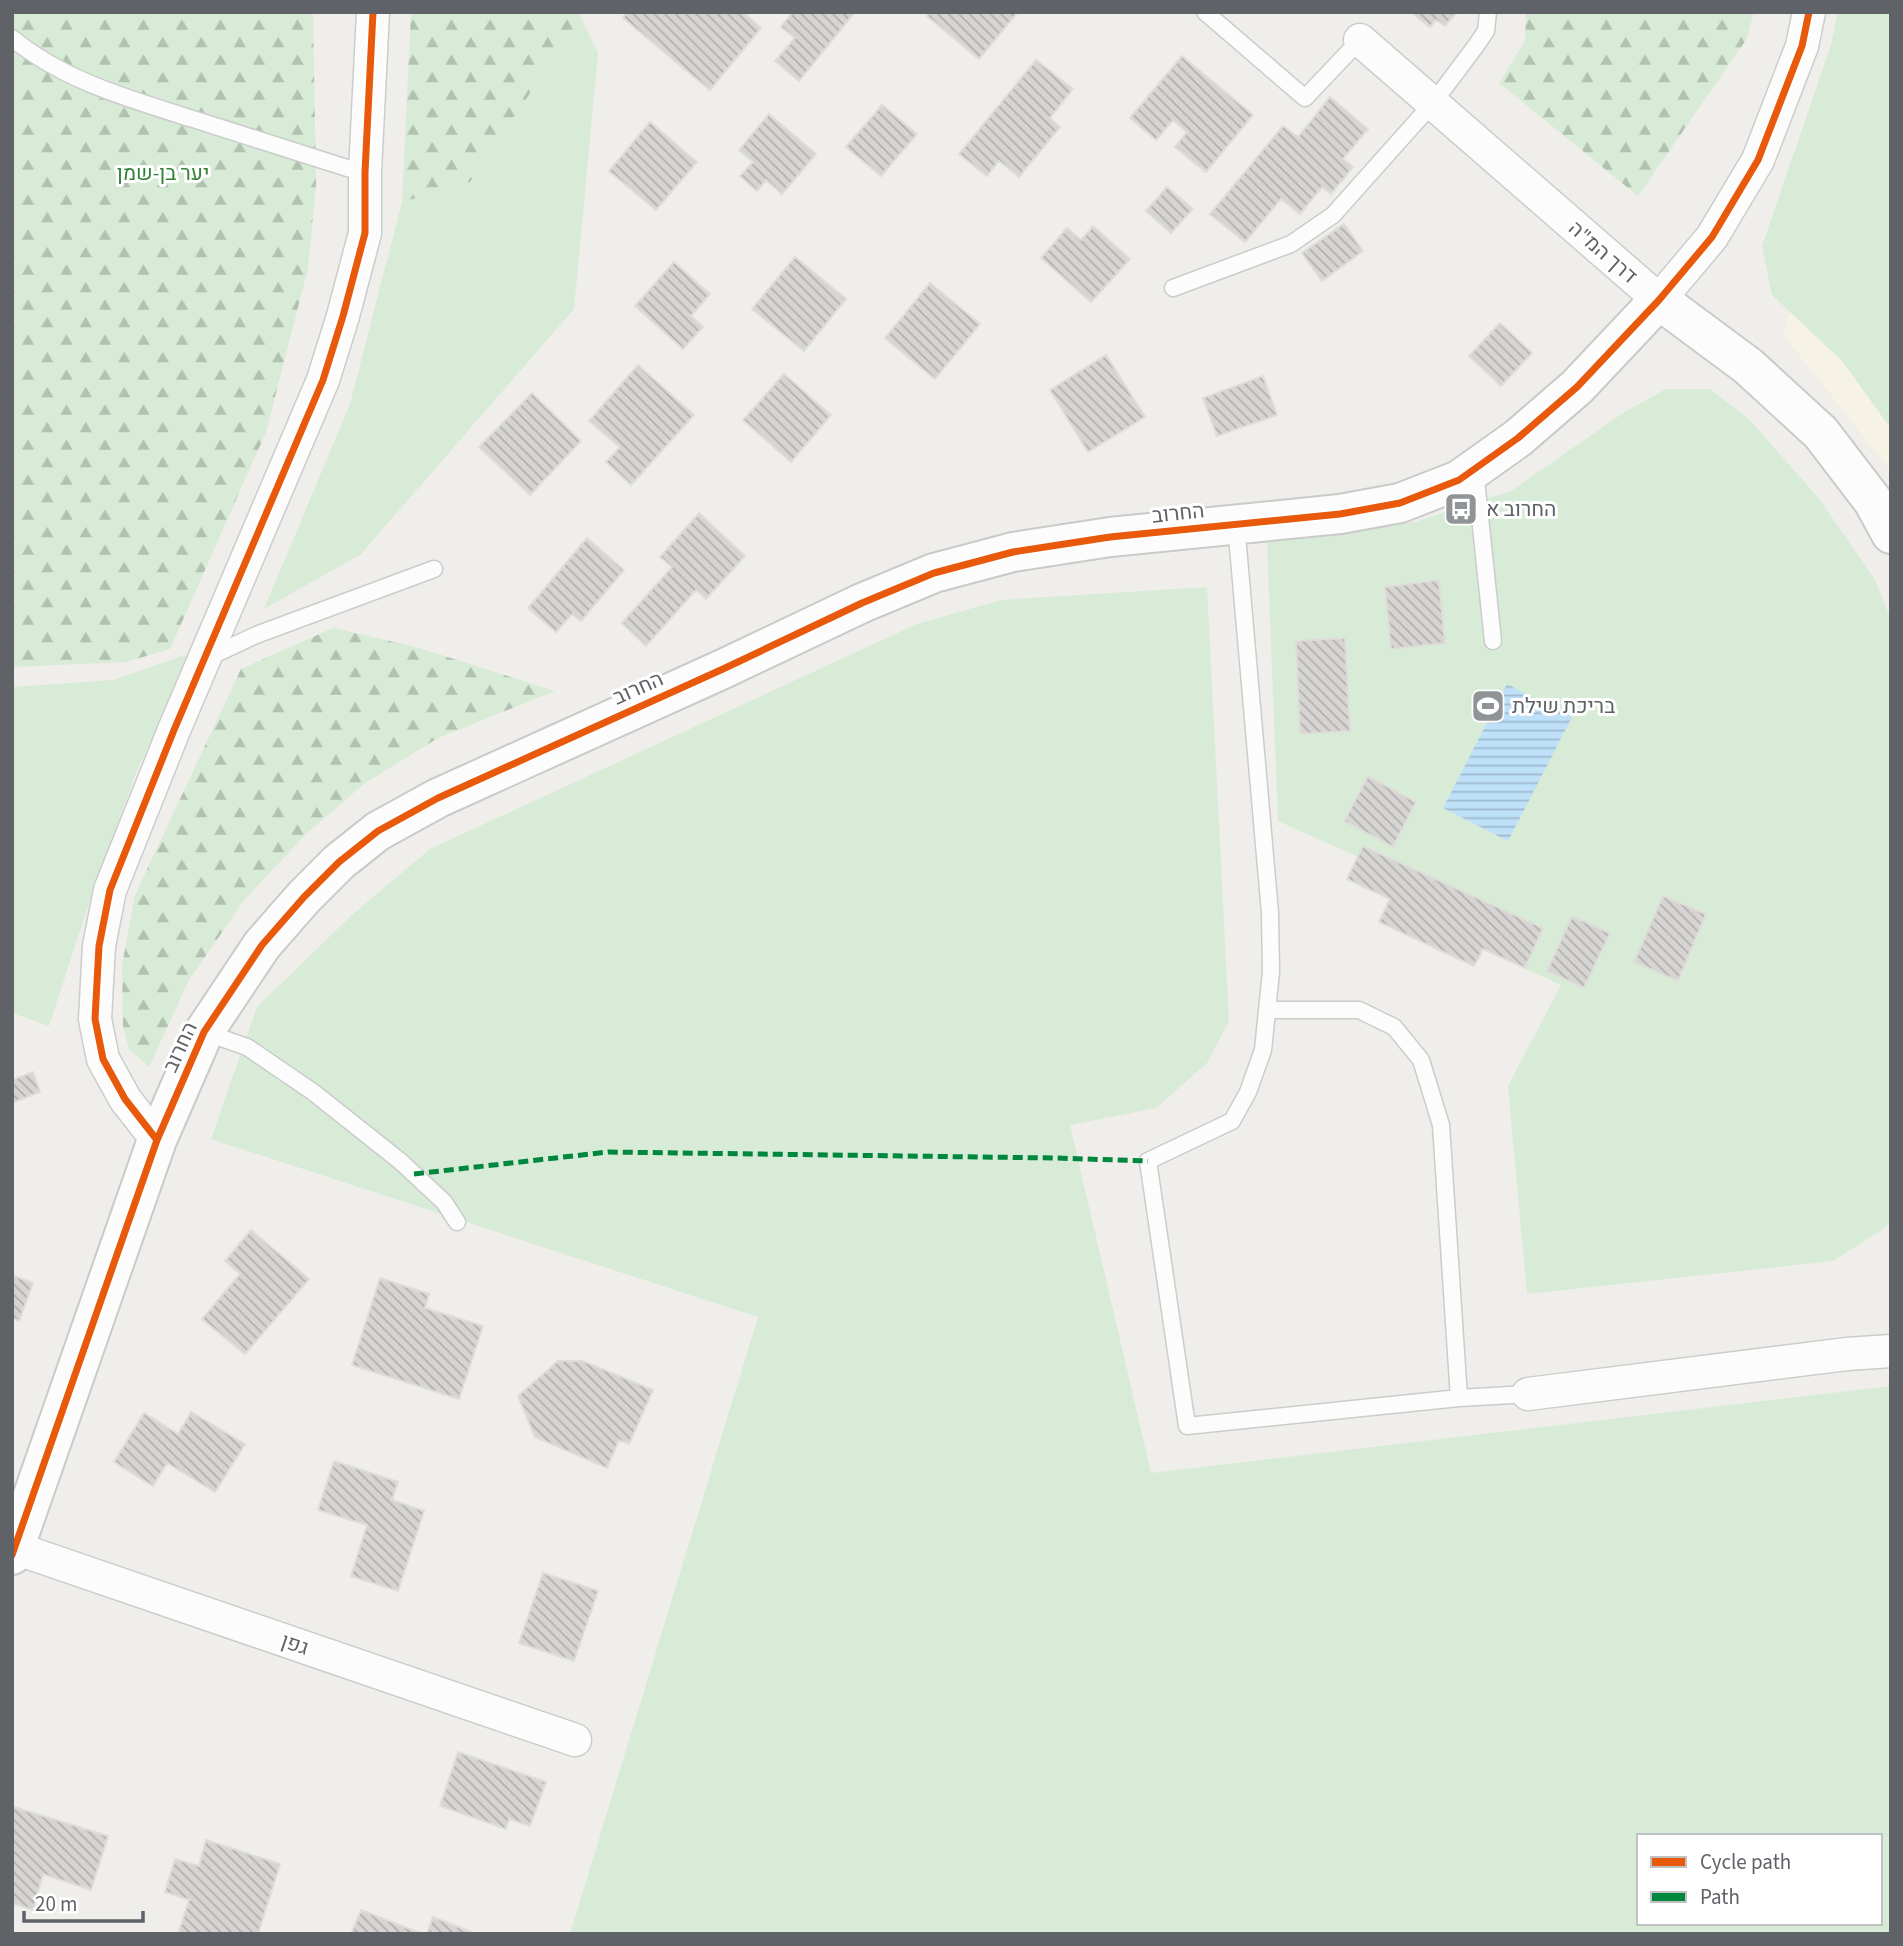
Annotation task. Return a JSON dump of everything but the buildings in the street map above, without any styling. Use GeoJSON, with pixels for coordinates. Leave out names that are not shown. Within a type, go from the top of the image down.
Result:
{"type":"FeatureCollection","features":[{"type":"Feature","properties":{"kind":"street"},"geometry":{"type":"LineString","coordinates":[[157,1140],[125,1099],[103,1059],[95,1018],[99,946],[110,890],[203,660],[323,380],[343,316],[365,233],[365,172],[373,12]]}},
{"type":"Feature","properties":{"kind":"street"},"geometry":{"type":"LineString","coordinates":[[1659,300],[1712,237],[1758,160],[1802,46],[1808,12]]}},
{"type":"Feature","properties":{"kind":"street","name":"דרך המ\"ה"},"geometry":{"type":"LineString","coordinates":[[1360,40],[1659,300],[1748,366],[1821,433],[1873,501],[1891,534]]}},
{"type":"Feature","properties":{"kind":"street","name":"החרוב"},"geometry":{"type":"LineString","coordinates":[[13,1550],[157,1140],[204,1032],[262,945],[313,888],[378,831],[438,799],[862,603],[934,573],[1013,552],[1110,537],[1340,514],[1400,503],[1459,480],[1518,438],[1577,387],[1659,300]]}},
{"type":"Feature","properties":{"kind":"street"},"geometry":{"type":"LineString","coordinates":[[1847,1354],[1891,1339]]}},
{"type":"Feature","properties":{"kind":"street"},"geometry":{"type":"LineString","coordinates":[[1528,1394],[1847,1354],[1891,1351]]}},
{"type":"Feature","properties":{"kind":"street","name":"גפן"},"geometry":{"type":"LineString","coordinates":[[13,1550],[575,1740]]}},
{"type":"Feature","properties":{"kind":"lane"},"geometry":{"type":"LineString","coordinates":[[1205,12],[1306,98],[1360,40]]}},
{"type":"Feature","properties":{"kind":"lane"},"geometry":{"type":"LineString","coordinates":[[1173,288],[1291,244],[1333,215],[1433,103],[1486,31],[1488,12]]}},
{"type":"Feature","properties":{"kind":"lane"},"geometry":{"type":"LineString","coordinates":[[12,38],[73,77],[124,97],[365,172]]}},
{"type":"Feature","properties":{"kind":"lane"},"geometry":{"type":"LineString","coordinates":[[1475,468],[1493,641]]}},
{"type":"Feature","properties":{"kind":"lane"},"geometry":{"type":"LineString","coordinates":[[1236,524],[1270,913],[1271,972],[1263,1049],[1248,1092],[1232,1121],[1148,1161],[1187,1426],[1459,1398],[1528,1394]]}},
{"type":"Feature","properties":{"kind":"lane"},"geometry":{"type":"LineString","coordinates":[[203,660],[256,635],[434,569]]}},
{"type":"Feature","properties":{"kind":"lane"},"geometry":{"type":"LineString","coordinates":[[1267,1010],[1359,1010],[1394,1027],[1421,1060],[1441,1125],[1459,1398]]}},
{"type":"Feature","properties":{"kind":"lane"},"geometry":{"type":"LineString","coordinates":[[204,1032],[247,1047],[313,1092],[400,1161],[444,1202],[457,1222]]}},
{"type":"Feature","properties":{"kind":"shaded area"},"geometry":{"type":"Polygon","coordinates":[[[1864,12],[1891,12],[1891,471],[1784,336],[1864,12]]]}},
{"type":"Feature","properties":{"kind":"green space","name":"יער בן-שמן"},"geometry":{"type":"Polygon","coordinates":[[[12,12],[313,12],[316,185],[308,268],[266,432],[170,649],[126,662],[12,667],[12,12]]]}},
{"type":"Feature","properties":{"kind":"green space"},"geometry":{"type":"Polygon","coordinates":[[[411,12],[580,12],[581,18],[470,182],[402,202],[411,12]]]}},
{"type":"Feature","properties":{"kind":"green space"},"geometry":{"type":"Polygon","coordinates":[[[1526,12],[1754,12],[1746,40],[1638,196],[1499,83],[1525,41],[1526,12]]]}},
{"type":"Feature","properties":{"kind":"green space"},"geometry":{"type":"Polygon","coordinates":[[[1838,12],[1891,12],[1891,429],[1843,362],[1772,295],[1762,246],[1831,45],[1838,12]]]}},
{"type":"Feature","properties":{"kind":"green space"},"geometry":{"type":"Polygon","coordinates":[[[581,18],[598,53],[574,309],[361,554],[264,609],[350,404],[402,202],[470,181],[581,18]]]}},
{"type":"Feature","properties":{"kind":"green space"},"geometry":{"type":"Polygon","coordinates":[[[1666,389],[1710,389],[1751,421],[1820,500],[1875,580],[1891,619],[1891,1221],[1833,1261],[1527,1294],[1508,1086],[1561,985],[1484,949],[1474,966],[1379,922],[1390,899],[1358,857],[1278,821],[1267,541],[1415,522],[1511,491],[1623,413],[1666,389]]]}},
{"type":"Feature","properties":{"kind":"green space"},"geometry":{"type":"Polygon","coordinates":[[[1207,587],[1229,1021],[1207,1063],[1156,1108],[1070,1125],[1151,1473],[1891,1386],[1891,1934],[570,1934],[758,1317],[211,1139],[257,1007],[353,914],[430,849],[917,624],[1001,600],[1207,587]]]}},
{"type":"Feature","properties":{"kind":"green space"},"geometry":{"type":"Polygon","coordinates":[[[333,628],[416,647],[555,691],[438,738],[365,783],[307,833],[245,899],[189,980],[149,1067],[129,1049],[123,1026],[122,965],[135,895],[241,669],[333,628]]]}},
{"type":"Feature","properties":{"kind":"green space"},"geometry":{"type":"Polygon","coordinates":[[[194,652],[137,770],[89,903],[49,1026],[12,1013],[12,687],[113,680],[194,652]]]}},
{"type":"Feature","properties":{"kind":"water"},"geometry":{"type":"Polygon","coordinates":[[[1507,684],[1572,717],[1508,841],[1443,808],[1507,684]]]}},
{"type":"Feature","properties":{"kind":"marked path"},"geometry":{"type":"LineString","coordinates":[[414,1174],[608,1152],[1148,1161]]}},
{"type":"Feature","properties":{"kind":"cycle path"},"geometry":{"type":"LineString","coordinates":[[157,1140],[125,1099],[103,1059],[95,1019],[99,946],[110,890],[174,730],[323,380],[343,316],[365,233],[365,172],[373,12]]}},
{"type":"Feature","properties":{"kind":"cycle path"},"geometry":{"type":"LineString","coordinates":[[12,1555],[157,1140],[204,1032],[262,945],[339,862],[378,831],[438,798],[862,603],[934,573],[1013,552],[1110,537],[1340,514],[1400,503],[1459,480],[1518,438],[1577,387],[1659,300],[1712,237],[1758,160],[1802,46],[1809,12]]}},
{"type":"Feature","properties":{"kind":"place","name":"החרוב א"},"geometry":{"type":"Point","coordinates":[1461,509]}},
{"type":"Feature","properties":{"kind":"place","name":"בריכת שילת"},"geometry":{"type":"Point","coordinates":[1488,706]}}]}
